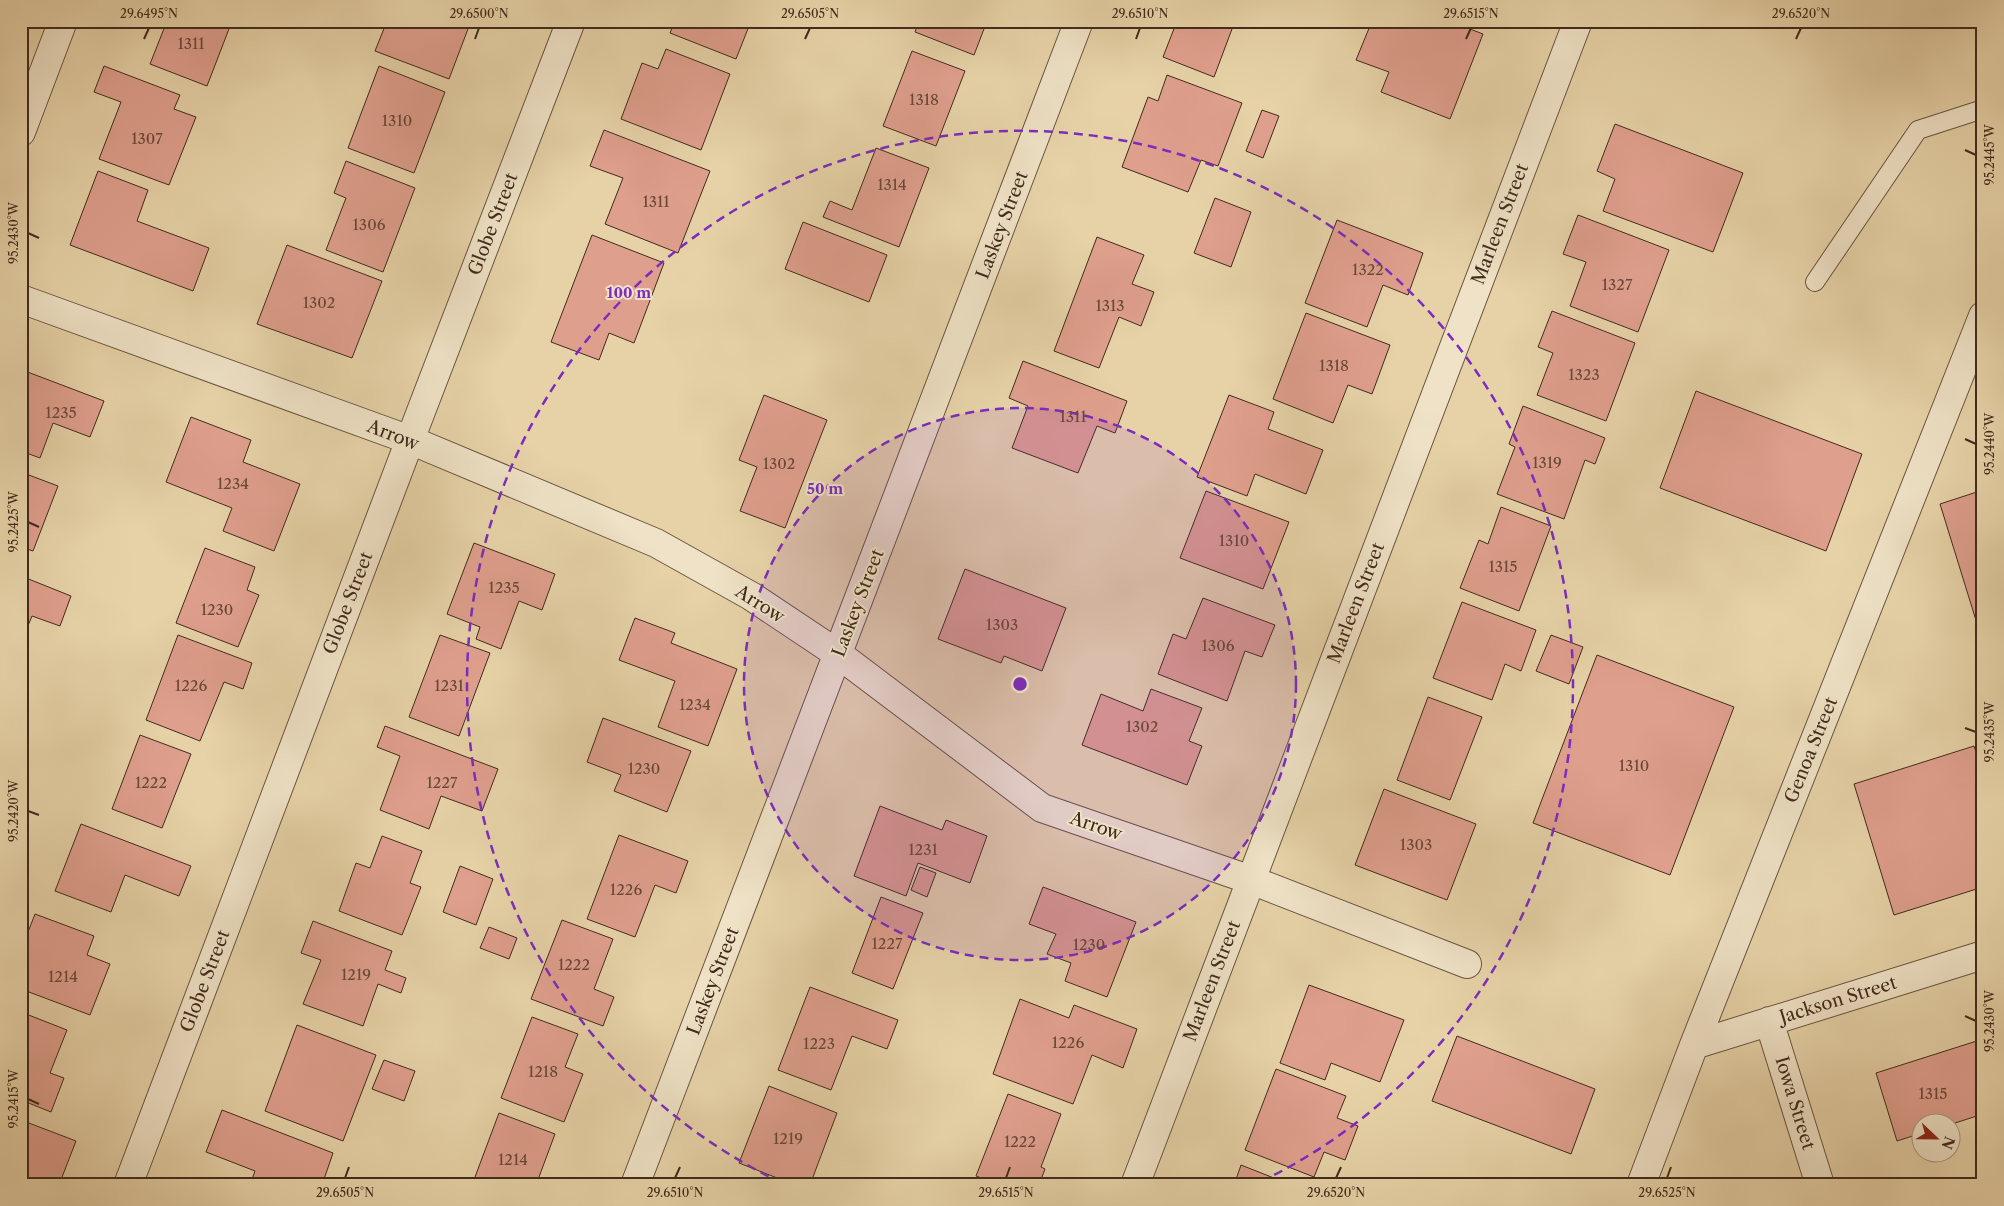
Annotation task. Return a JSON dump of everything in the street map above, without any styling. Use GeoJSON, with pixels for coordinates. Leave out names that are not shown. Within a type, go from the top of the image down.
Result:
{"type":"FeatureCollection","features":[{"type":"Feature","properties":{"kind":"street"},"geometry":{"type":"LineString","coordinates":[[21,132],[64,21]]}},
{"type":"Feature","properties":{"kind":"street","name":"Globe Street"},"geometry":{"type":"LineString","coordinates":[[128,1185],[571,21]]}},
{"type":"Feature","properties":{"kind":"street","name":"Laskey Street"},"geometry":{"type":"LineString","coordinates":[[635,1185],[1079,21]]}},
{"type":"Feature","properties":{"kind":"street","name":"Marleen Street"},"geometry":{"type":"LineString","coordinates":[[1135,1185],[1578,21]]}},
{"type":"Feature","properties":{"kind":"street","name":"Arrow"},"geometry":{"type":"LineString","coordinates":[[21,299],[410,440],[656,543],[751,596],[838,654],[1042,808],[1250,880],[1467,964]]}},
{"type":"Feature","properties":{"kind":"street","name":"Genoa Street"},"geometry":{"type":"LineString","coordinates":[[1641,1185],[1694,1044],[1983,316]]}},
{"type":"Feature","properties":{"kind":"street","name":"Jackson Street"},"geometry":{"type":"LineString","coordinates":[[1694,1044],[1983,955]]}},
{"type":"Feature","properties":{"kind":"street","name":"Iowa Street"},"geometry":{"type":"LineString","coordinates":[[1769,1021],[1820,1185]]}},
{"type":"Feature","properties":{"kind":"lane"},"geometry":{"type":"LineString","coordinates":[[1815,282],[1918,130],[1983,109]]}},
{"type":"Feature","properties":{"kind":"building"},"geometry":{"type":"Polygon","coordinates":[[[167,21],[232,21],[207,86],[150,64],[167,21]]]}},
{"type":"Feature","properties":{"kind":"building"},"geometry":{"type":"Polygon","coordinates":[[[387,21],[471,21],[449,79],[375,51],[387,21]]]}},
{"type":"Feature","properties":{"kind":"building"},"geometry":{"type":"Polygon","coordinates":[[[675,21],[751,21],[736,59],[670,33],[675,21]]]}},
{"type":"Feature","properties":{"kind":"building"},"geometry":{"type":"Polygon","coordinates":[[[919,21],[987,21],[974,55],[915,32],[919,21]]]}},
{"type":"Feature","properties":{"kind":"building"},"geometry":{"type":"Polygon","coordinates":[[[1177,21],[1235,21],[1214,77],[1163,57],[1177,21]]]}},
{"type":"Feature","properties":{"kind":"building"},"geometry":{"type":"Polygon","coordinates":[[[1372,21],[1388,21],[1395,24],[1396,21],[1449,21],[1483,34],[1450,119],[1381,92],[1389,72],[1356,60],[1372,21]]]}},
{"type":"Feature","properties":{"kind":"building"},"geometry":{"type":"Polygon","coordinates":[[[666,49],[730,74],[701,150],[621,119],[642,63],[658,69],[666,49]]]}},
{"type":"Feature","properties":{"kind":"building"},"geometry":{"type":"Polygon","coordinates":[[[912,51],[965,71],[936,146],[883,126],[912,51]]]}},
{"type":"Feature","properties":{"kind":"building"},"geometry":{"type":"Polygon","coordinates":[[[104,66],[180,95],[174,109],[196,117],[169,185],[99,159],[121,102],[94,92],[104,66]]]}},
{"type":"Feature","properties":{"kind":"building"},"geometry":{"type":"Polygon","coordinates":[[[379,66],[445,92],[414,173],[348,148],[379,66]]]}},
{"type":"Feature","properties":{"kind":"building"},"geometry":{"type":"Polygon","coordinates":[[[1167,75],[1242,103],[1218,166],[1201,160],[1188,192],[1122,167],[1148,97],[1158,101],[1167,75]]]}},
{"type":"Feature","properties":{"kind":"building"},"geometry":{"type":"Polygon","coordinates":[[[1262,110],[1279,116],[1263,158],[1246,151],[1262,110]]]}},
{"type":"Feature","properties":{"kind":"building"},"geometry":{"type":"Polygon","coordinates":[[[1615,124],[1743,173],[1713,252],[1603,211],[1615,179],[1597,171],[1615,124]]]}},
{"type":"Feature","properties":{"kind":"building"},"geometry":{"type":"Polygon","coordinates":[[[604,130],[710,171],[678,253],[605,224],[623,178],[590,166],[604,130]]]}},
{"type":"Feature","properties":{"kind":"building"},"geometry":{"type":"Polygon","coordinates":[[[876,148],[929,168],[899,247],[823,217],[830,201],[852,210],[876,148]]]}},
{"type":"Feature","properties":{"kind":"building"},"geometry":{"type":"Polygon","coordinates":[[[346,161],[415,188],[383,272],[326,250],[346,198],[334,193],[346,161]]]}},
{"type":"Feature","properties":{"kind":"building"},"geometry":{"type":"Polygon","coordinates":[[[98,171],[148,190],[137,221],[209,248],[193,291],[70,245],[98,171]]]}},
{"type":"Feature","properties":{"kind":"building"},"geometry":{"type":"Polygon","coordinates":[[[1215,198],[1251,212],[1231,267],[1194,253],[1215,198]]]}},
{"type":"Feature","properties":{"kind":"building"},"geometry":{"type":"Polygon","coordinates":[[[1578,215],[1669,250],[1638,332],[1570,306],[1586,262],[1563,254],[1578,215]]]}},
{"type":"Feature","properties":{"kind":"building"},"geometry":{"type":"Polygon","coordinates":[[[1337,220],[1423,253],[1408,295],[1383,285],[1367,327],[1305,303],[1337,220]]]}},
{"type":"Feature","properties":{"kind":"building"},"geometry":{"type":"Polygon","coordinates":[[[803,222],[887,255],[869,302],[785,269],[803,222]]]}},
{"type":"Feature","properties":{"kind":"building"},"geometry":{"type":"Polygon","coordinates":[[[592,235],[664,263],[634,343],[609,333],[599,360],[551,342],[592,235]]]}},
{"type":"Feature","properties":{"kind":"building"},"geometry":{"type":"Polygon","coordinates":[[[1097,237],[1144,255],[1132,284],[1154,292],[1141,326],[1119,317],[1099,368],[1054,351],[1097,237]]]}},
{"type":"Feature","properties":{"kind":"building"},"geometry":{"type":"Polygon","coordinates":[[[287,245],[382,281],[352,358],[257,324],[287,245]]]}},
{"type":"Feature","properties":{"kind":"building"},"geometry":{"type":"Polygon","coordinates":[[[1552,311],[1635,343],[1606,421],[1537,395],[1553,353],[1538,347],[1552,311]]]}},
{"type":"Feature","properties":{"kind":"building"},"geometry":{"type":"Polygon","coordinates":[[[1306,313],[1390,345],[1372,394],[1348,385],[1333,423],[1273,399],[1306,313]]]}},
{"type":"Feature","properties":{"kind":"building"},"geometry":{"type":"Polygon","coordinates":[[[1023,361],[1127,401],[1115,433],[1097,426],[1078,473],[1012,448],[1028,406],[1009,398],[1023,361]]]}},
{"type":"Feature","properties":{"kind":"building"},"geometry":{"type":"Polygon","coordinates":[[[25,371],[104,401],[90,437],[53,423],[40,458],[21,451],[21,380],[25,371]]]}},
{"type":"Feature","properties":{"kind":"building"},"geometry":{"type":"Polygon","coordinates":[[[1696,391],[1862,454],[1826,551],[1660,488],[1696,391]]]}},
{"type":"Feature","properties":{"kind":"building"},"geometry":{"type":"Polygon","coordinates":[[[764,395],[827,420],[785,528],[740,511],[757,467],[739,460],[764,395]]]}},
{"type":"Feature","properties":{"kind":"building"},"geometry":{"type":"Polygon","coordinates":[[[1229,395],[1274,412],[1268,429],[1323,450],[1306,494],[1255,474],[1247,496],[1197,477],[1229,395]]]}},
{"type":"Feature","properties":{"kind":"building"},"geometry":{"type":"Polygon","coordinates":[[[1523,406],[1605,438],[1595,464],[1585,460],[1564,519],[1497,494],[1515,447],[1509,444],[1523,406]]]}},
{"type":"Feature","properties":{"kind":"building"},"geometry":{"type":"Polygon","coordinates":[[[191,417],[251,440],[243,462],[300,484],[274,551],[223,531],[232,508],[166,482],[191,417]]]}},
{"type":"Feature","properties":{"kind":"building"},"geometry":{"type":"Polygon","coordinates":[[[21,472],[58,486],[33,551],[21,547],[21,472]]]}},
{"type":"Feature","properties":{"kind":"building"},"geometry":{"type":"Polygon","coordinates":[[[1983,490],[1983,643],[1940,504],[1983,490]]]}},
{"type":"Feature","properties":{"kind":"building"},"geometry":{"type":"Polygon","coordinates":[[[1206,491],[1289,522],[1263,589],[1180,558],[1206,491]]]}},
{"type":"Feature","properties":{"kind":"building"},"geometry":{"type":"Polygon","coordinates":[[[1501,507],[1551,526],[1519,611],[1460,588],[1479,540],[1488,544],[1501,507]]]}},
{"type":"Feature","properties":{"kind":"building"},"geometry":{"type":"Polygon","coordinates":[[[474,543],[555,574],[542,610],[519,601],[501,649],[476,639],[480,627],[447,614],[474,543]]]}},
{"type":"Feature","properties":{"kind":"building"},"geometry":{"type":"Polygon","coordinates":[[[205,548],[255,567],[247,590],[259,595],[238,647],[176,623],[205,548]]]}},
{"type":"Feature","properties":{"kind":"building"},"geometry":{"type":"Polygon","coordinates":[[[965,569],[1066,608],[1042,671],[1004,656],[1001,663],[938,639],[965,569]]]}},
{"type":"Feature","properties":{"kind":"building"},"geometry":{"type":"Polygon","coordinates":[[[21,576],[71,596],[60,626],[32,616],[21,643],[21,576]]]}},
{"type":"Feature","properties":{"kind":"building"},"geometry":{"type":"Polygon","coordinates":[[[1203,598],[1275,625],[1262,657],[1245,651],[1227,701],[1158,674],[1173,634],[1186,639],[1203,598]]]}},
{"type":"Feature","properties":{"kind":"building"},"geometry":{"type":"Polygon","coordinates":[[[1462,602],[1536,630],[1521,671],[1505,664],[1492,700],[1433,678],[1462,602]]]}},
{"type":"Feature","properties":{"kind":"building"},"geometry":{"type":"Polygon","coordinates":[[[635,618],[675,633],[671,643],[737,669],[708,746],[658,727],[675,681],[619,660],[635,618]]]}},
{"type":"Feature","properties":{"kind":"building"},"geometry":{"type":"Polygon","coordinates":[[[178,635],[252,663],[243,689],[224,682],[200,741],[146,720],[178,635]]]}},
{"type":"Feature","properties":{"kind":"building"},"geometry":{"type":"Polygon","coordinates":[[[440,635],[490,653],[459,736],[409,717],[440,635]]]}},
{"type":"Feature","properties":{"kind":"building"},"geometry":{"type":"Polygon","coordinates":[[[1551,635],[1583,647],[1569,684],[1536,671],[1551,635]]]}},
{"type":"Feature","properties":{"kind":"building"},"geometry":{"type":"Polygon","coordinates":[[[1597,655],[1734,707],[1670,875],[1533,823],[1597,655]]]}},
{"type":"Feature","properties":{"kind":"building"},"geometry":{"type":"Polygon","coordinates":[[[1151,689],[1202,708],[1189,741],[1202,746],[1187,785],[1082,745],[1101,694],[1143,711],[1151,689]]]}},
{"type":"Feature","properties":{"kind":"building"},"geometry":{"type":"Polygon","coordinates":[[[1428,697],[1482,717],[1450,800],[1397,780],[1428,697]]]}},
{"type":"Feature","properties":{"kind":"building"},"geometry":{"type":"Polygon","coordinates":[[[603,718],[691,751],[667,812],[614,791],[621,775],[587,762],[603,718]]]}},
{"type":"Feature","properties":{"kind":"building"},"geometry":{"type":"Polygon","coordinates":[[[385,726],[498,769],[482,811],[441,796],[429,829],[380,810],[400,756],[377,747],[385,726]]]}},
{"type":"Feature","properties":{"kind":"building"},"geometry":{"type":"Polygon","coordinates":[[[140,735],[191,754],[162,828],[112,809],[140,735]]]}},
{"type":"Feature","properties":{"kind":"building"},"geometry":{"type":"Polygon","coordinates":[[[1974,746],[1983,774],[1983,887],[1894,915],[1854,784],[1974,746]]]}},
{"type":"Feature","properties":{"kind":"building"},"geometry":{"type":"Polygon","coordinates":[[[1384,789],[1476,824],[1447,900],[1355,865],[1384,789]]]}},
{"type":"Feature","properties":{"kind":"building"},"geometry":{"type":"Polygon","coordinates":[[[880,806],[942,830],[946,820],[987,836],[970,883],[918,863],[906,896],[854,876],[880,806]]]}},
{"type":"Feature","properties":{"kind":"building"},"geometry":{"type":"Polygon","coordinates":[[[81,824],[191,866],[179,896],[125,875],[111,912],[55,891],[81,824]]]}},
{"type":"Feature","properties":{"kind":"building"},"geometry":{"type":"Polygon","coordinates":[[[619,835],[688,861],[676,893],[655,885],[635,937],[587,919],[619,835]]]}},
{"type":"Feature","properties":{"kind":"building"},"geometry":{"type":"Polygon","coordinates":[[[382,836],[422,851],[410,883],[421,887],[402,935],[339,911],[356,863],[370,868],[382,836]]]}},
{"type":"Feature","properties":{"kind":"building"},"geometry":{"type":"Polygon","coordinates":[[[460,866],[493,879],[476,925],[443,912],[460,866]]]}},
{"type":"Feature","properties":{"kind":"building"},"geometry":{"type":"Polygon","coordinates":[[[920,867],[936,873],[927,897],[911,890],[920,867]]]}},
{"type":"Feature","properties":{"kind":"building"},"geometry":{"type":"Polygon","coordinates":[[[1043,887],[1136,922],[1107,997],[1065,981],[1071,963],[1047,954],[1056,934],[1029,924],[1043,887]]]}},
{"type":"Feature","properties":{"kind":"building"},"geometry":{"type":"Polygon","coordinates":[[[881,897],[923,913],[893,989],[852,973],[881,897]]]}},
{"type":"Feature","properties":{"kind":"building"},"geometry":{"type":"Polygon","coordinates":[[[35,914],[94,936],[87,955],[110,964],[90,1015],[21,989],[21,950],[35,914]]]}},
{"type":"Feature","properties":{"kind":"building"},"geometry":{"type":"Polygon","coordinates":[[[562,920],[613,939],[594,989],[614,997],[603,1026],[531,999],[562,920]]]}},
{"type":"Feature","properties":{"kind":"building"},"geometry":{"type":"Polygon","coordinates":[[[313,921],[392,951],[385,970],[406,978],[401,993],[378,984],[363,1026],[303,1004],[321,960],[301,953],[313,921]]]}},
{"type":"Feature","properties":{"kind":"building"},"geometry":{"type":"Polygon","coordinates":[[[489,927],[517,938],[509,959],[480,948],[489,927]]]}},
{"type":"Feature","properties":{"kind":"building"},"geometry":{"type":"Polygon","coordinates":[[[1309,985],[1404,1020],[1380,1082],[1331,1063],[1325,1080],[1280,1063],[1309,985]]]}},
{"type":"Feature","properties":{"kind":"building"},"geometry":{"type":"Polygon","coordinates":[[[810,987],[898,1020],[887,1049],[852,1036],[831,1090],[778,1070],[810,987]]]}},
{"type":"Feature","properties":{"kind":"building"},"geometry":{"type":"Polygon","coordinates":[[[1020,999],[1069,1018],[1074,1005],[1137,1029],[1123,1068],[1092,1055],[1073,1104],[993,1074],[1020,999]]]}},
{"type":"Feature","properties":{"kind":"building"},"geometry":{"type":"Polygon","coordinates":[[[21,1012],[67,1030],[50,1073],[64,1078],[51,1112],[21,1100],[21,1012]]]}},
{"type":"Feature","properties":{"kind":"building"},"geometry":{"type":"Polygon","coordinates":[[[532,1017],[578,1034],[565,1067],[583,1074],[564,1122],[501,1098],[532,1017]]]}},
{"type":"Feature","properties":{"kind":"building"},"geometry":{"type":"Polygon","coordinates":[[[297,1025],[376,1055],[343,1141],[265,1111],[297,1025]]]}},
{"type":"Feature","properties":{"kind":"building"},"geometry":{"type":"Polygon","coordinates":[[[1457,1036],[1595,1089],[1571,1154],[1432,1101],[1457,1036]]]}},
{"type":"Feature","properties":{"kind":"building"},"geometry":{"type":"Polygon","coordinates":[[[1983,1039],[1983,1114],[1962,1121],[1962,1114],[1912,1114],[1912,1136],[1897,1141],[1876,1073],[1983,1039]]]}},
{"type":"Feature","properties":{"kind":"building"},"geometry":{"type":"Polygon","coordinates":[[[384,1060],[415,1071],[404,1101],[372,1089],[384,1060]]]}},
{"type":"Feature","properties":{"kind":"building"},"geometry":{"type":"Polygon","coordinates":[[[1276,1069],[1346,1096],[1337,1118],[1358,1126],[1345,1160],[1324,1152],[1314,1177],[1245,1150],[1276,1069]]]}},
{"type":"Feature","properties":{"kind":"building"},"geometry":{"type":"Polygon","coordinates":[[[769,1086],[837,1113],[810,1185],[795,1185],[739,1163],[769,1086]]]}},
{"type":"Feature","properties":{"kind":"building"},"geometry":{"type":"Polygon","coordinates":[[[1008,1094],[1061,1114],[1041,1167],[1045,1169],[1039,1185],[1000,1185],[976,1176],[1008,1094]]]}},
{"type":"Feature","properties":{"kind":"building"},"geometry":{"type":"Polygon","coordinates":[[[222,1110],[333,1153],[322,1185],[250,1185],[255,1171],[206,1152],[222,1110]]]}},
{"type":"Feature","properties":{"kind":"building"},"geometry":{"type":"Polygon","coordinates":[[[499,1113],[555,1134],[536,1185],[472,1185],[499,1113]]]}},
{"type":"Feature","properties":{"kind":"building"},"geometry":{"type":"Polygon","coordinates":[[[21,1120],[76,1141],[59,1185],[45,1185],[21,1176],[21,1120]]]}},
{"type":"Feature","properties":{"kind":"building"},"geometry":{"type":"Polygon","coordinates":[[[1241,1165],[1289,1184],[1289,1185],[1234,1185],[1241,1165]]]}}]}
